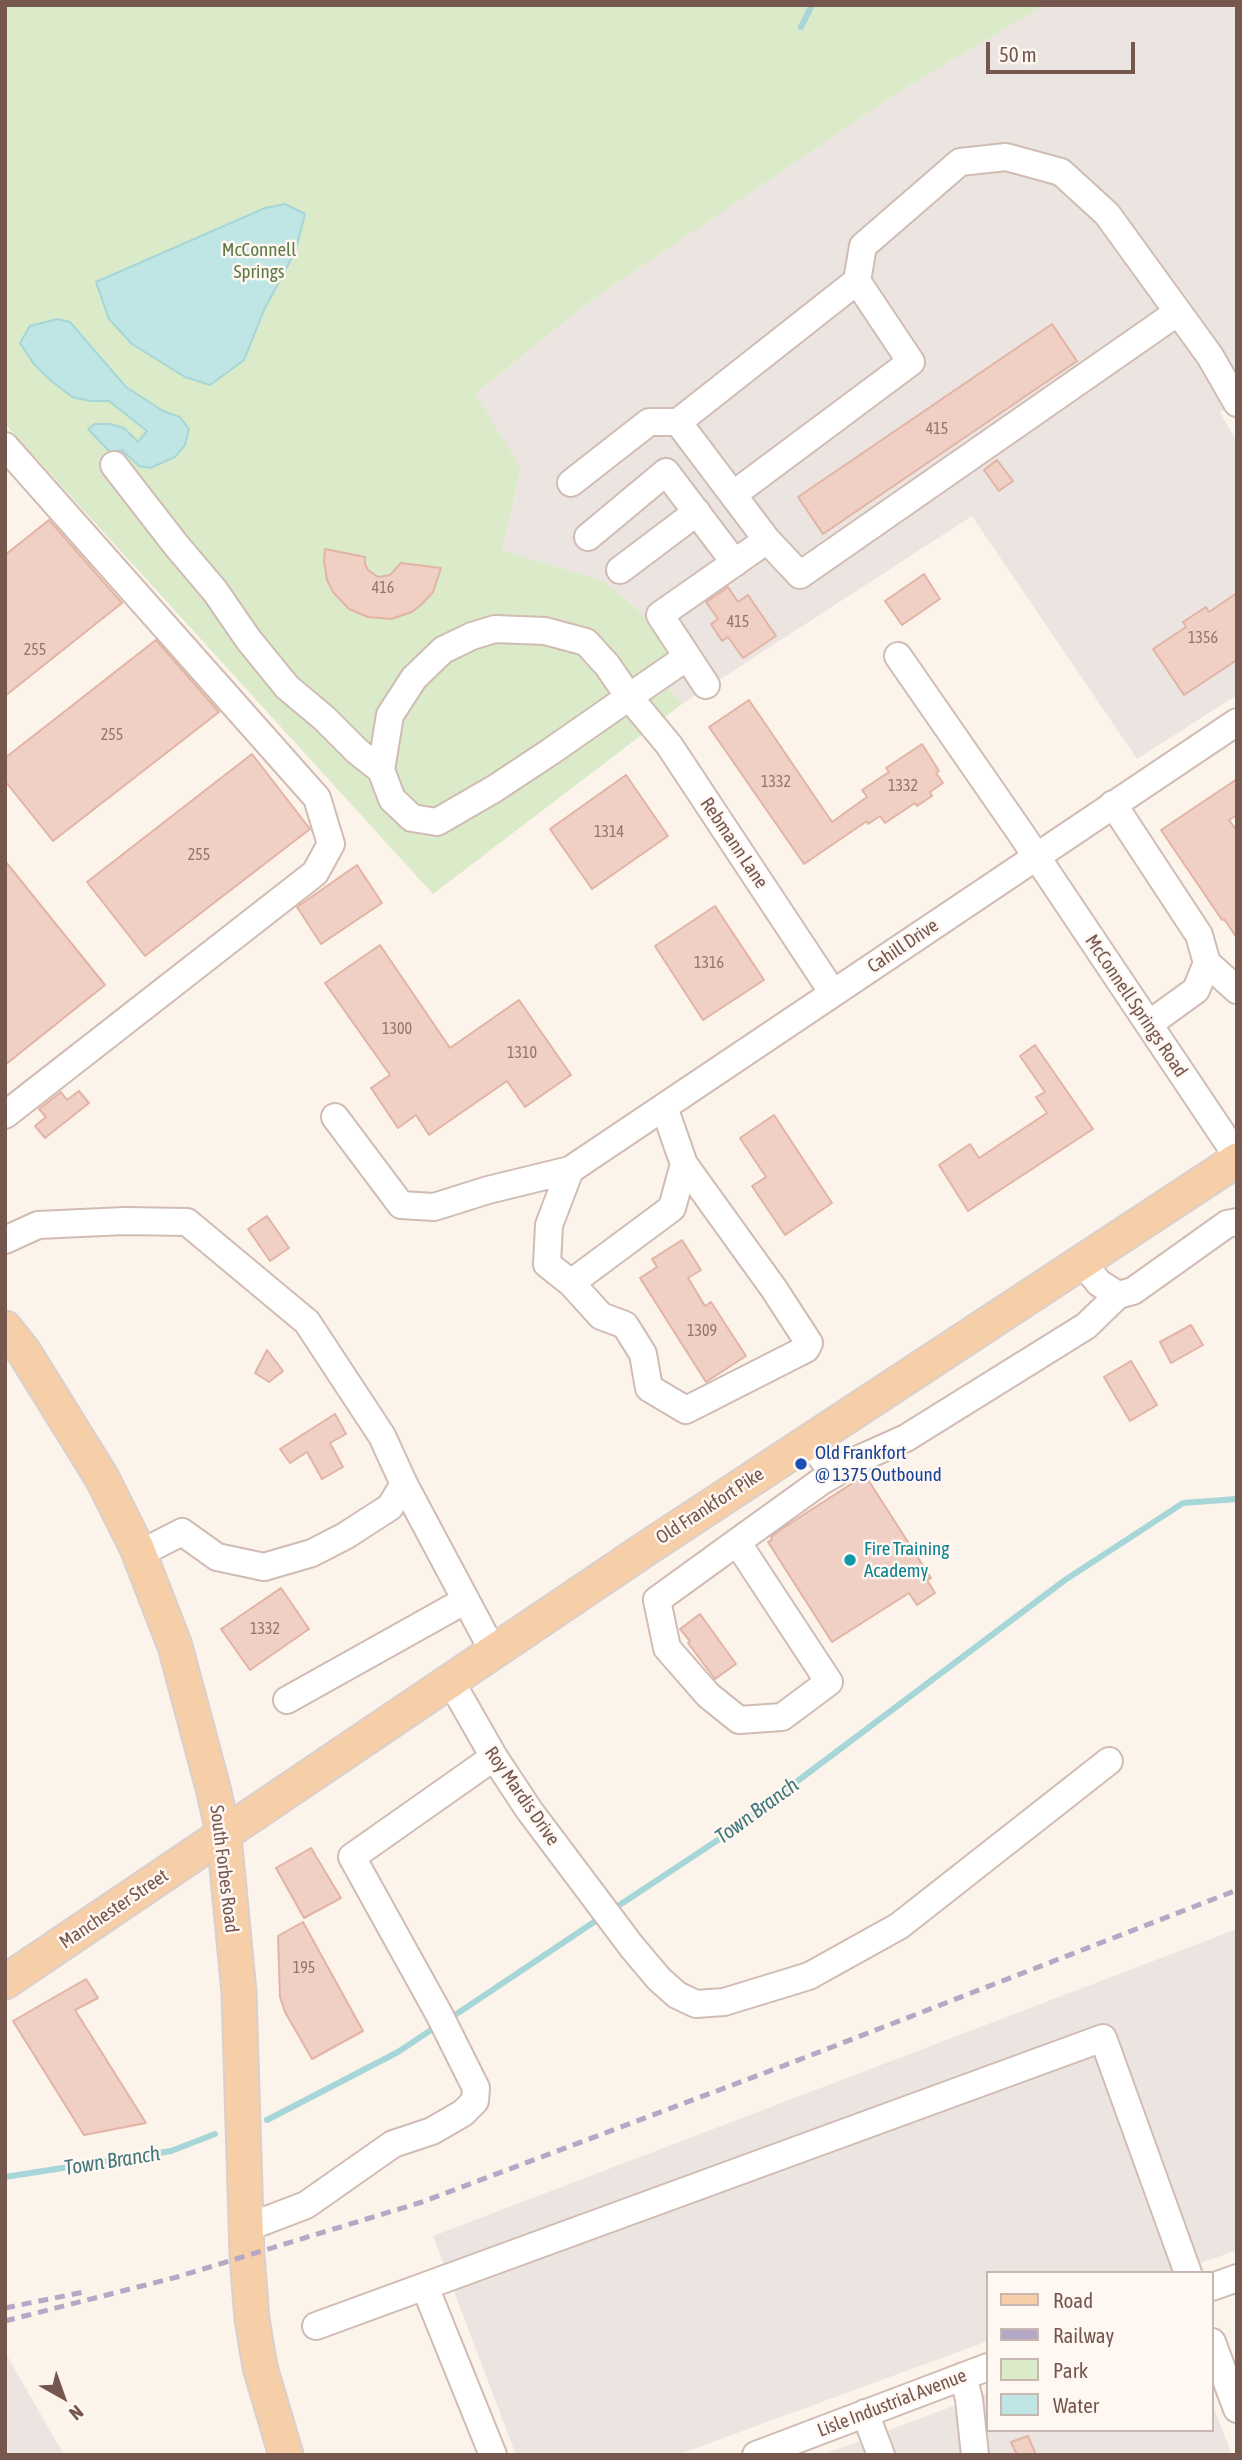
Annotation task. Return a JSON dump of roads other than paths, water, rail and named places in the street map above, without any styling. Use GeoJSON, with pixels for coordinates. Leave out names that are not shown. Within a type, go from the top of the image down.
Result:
{"type":"FeatureCollection","features":[{"type":"Feature","properties":{"kind":"main road","name":"Old Frankfort Pike"},"geometry":{"type":"LineString","coordinates":[[224,1836],[272,1800],[493,1651],[1237,1158]]}},
{"type":"Feature","properties":{"kind":"main road","name":"South Forbes Road"},"geometry":{"type":"LineString","coordinates":[[5,1328],[24,1352],[102,1478],[139,1554],[176,1646],[224,1836],[239,1992],[246,2228],[252,2319],[260,2367],[286,2455]]}},
{"type":"Feature","properties":{"kind":"main road","name":"Manchester Street"},"geometry":{"type":"LineString","coordinates":[[5,1982],[224,1836]]}},
{"type":"Feature","properties":{"kind":"street"},"geometry":{"type":"LineString","coordinates":[[571,483],[649,422],[678,422],[857,281],[863,246],[960,162],[1006,158],[1061,172],[1107,214],[1210,356],[1237,403]]}},
{"type":"Feature","properties":{"kind":"street"},"geometry":{"type":"LineString","coordinates":[[734,494],[911,362],[857,281]]}},
{"type":"Feature","properties":{"kind":"street"},"geometry":{"type":"LineString","coordinates":[[678,422],[768,540],[800,575],[1178,312]]}},
{"type":"Feature","properties":{"kind":"street"},"geometry":{"type":"LineString","coordinates":[[5,446],[317,798],[331,845],[315,873],[5,1115]]}},
{"type":"Feature","properties":{"kind":"street"},"geometry":{"type":"LineString","coordinates":[[114,466],[215,591],[248,639],[287,687],[381,770],[392,799],[412,818],[437,822],[494,789],[687,657]]}},
{"type":"Feature","properties":{"kind":"street"},"geometry":{"type":"LineString","coordinates":[[588,537],[666,472],[735,563]]}},
{"type":"Feature","properties":{"kind":"street"},"geometry":{"type":"LineString","coordinates":[[620,570],[697,512]]}},
{"type":"Feature","properties":{"kind":"street"},"geometry":{"type":"LineString","coordinates":[[706,685],[660,615],[768,540]]}},
{"type":"Feature","properties":{"kind":"street","name":"Rebmann Lane"},"geometry":{"type":"LineString","coordinates":[[381,770],[390,715],[414,678],[443,650],[472,636],[495,629],[545,631],[586,642],[669,745],[833,993]]}},
{"type":"Feature","properties":{"kind":"street","name":"McConnell Springs Road"},"geometry":{"type":"LineString","coordinates":[[898,656],[1036,856],[1237,1158]]}},
{"type":"Feature","properties":{"kind":"street","name":"Cahill Drive"},"geometry":{"type":"LineString","coordinates":[[570,1170],[1114,804],[1234,730]]}},
{"type":"Feature","properties":{"kind":"street"},"geometry":{"type":"LineString","coordinates":[[1114,804],[1199,935],[1207,963],[1237,990]]}},
{"type":"Feature","properties":{"kind":"street"},"geometry":{"type":"LineString","coordinates":[[1149,1024],[1196,990],[1207,963]]}},
{"type":"Feature","properties":{"kind":"street"},"geometry":{"type":"LineString","coordinates":[[570,1170],[549,1225],[547,1264],[570,1283],[601,1316],[625,1325],[643,1354],[649,1388],[685,1410],[806,1349],[809,1343],[774,1289],[684,1164],[664,1107]]}},
{"type":"Feature","properties":{"kind":"street"},"geometry":{"type":"LineString","coordinates":[[335,1116],[401,1205],[434,1207],[488,1190],[570,1170]]}},
{"type":"Feature","properties":{"kind":"street"},"geometry":{"type":"LineString","coordinates":[[570,1283],[672,1208],[684,1164]]}},
{"type":"Feature","properties":{"kind":"street"},"geometry":{"type":"LineString","coordinates":[[5,1240],[38,1225],[125,1221],[187,1222],[307,1322],[382,1436],[404,1484],[493,1651]]}},
{"type":"Feature","properties":{"kind":"street"},"geometry":{"type":"LineString","coordinates":[[737,1542],[829,1682],[782,1717],[738,1720],[708,1695],[667,1648],[657,1600],[737,1542],[850,1463],[906,1438],[1086,1326],[1118,1295],[1133,1291],[1227,1224],[1237,1222]]}},
{"type":"Feature","properties":{"kind":"street"},"geometry":{"type":"LineString","coordinates":[[1082,1262],[1099,1283],[1118,1295]]}},
{"type":"Feature","properties":{"kind":"street"},"geometry":{"type":"LineString","coordinates":[[809,1441],[834,1474]]}},
{"type":"Feature","properties":{"kind":"street"},"geometry":{"type":"LineString","coordinates":[[139,1554],[182,1532],[217,1558],[264,1567],[312,1553],[345,1536],[390,1507],[404,1484]]}},
{"type":"Feature","properties":{"kind":"street"},"geometry":{"type":"LineString","coordinates":[[287,1700],[466,1600]]}},
{"type":"Feature","properties":{"kind":"street","name":"Roy Mardis Drive"},"geometry":{"type":"LineString","coordinates":[[450,1680],[494,1758],[529,1810],[632,1947],[659,1979],[677,1995],[696,2004],[724,2002],[809,1976],[900,1926],[1109,1761]]}},
{"type":"Feature","properties":{"kind":"street"},"geometry":{"type":"LineString","coordinates":[[246,2228],[306,2205],[393,2144],[432,2131],[463,2113],[475,2101],[477,2088],[352,1857],[494,1758]]}},
{"type":"Feature","properties":{"kind":"street"},"geometry":{"type":"LineString","coordinates":[[316,2326],[1103,2038],[1187,2271]]}},
{"type":"Feature","properties":{"kind":"street"},"geometry":{"type":"LineString","coordinates":[[1214,2286],[1237,2278]]}},
{"type":"Feature","properties":{"kind":"street"},"geometry":{"type":"LineString","coordinates":[[425,2287],[493,2455]]}},
{"type":"Feature","properties":{"kind":"street"},"geometry":{"type":"LineString","coordinates":[[1214,2347],[1237,2409]]}},
{"type":"Feature","properties":{"kind":"street","name":"Lisle Industrial Avenue"},"geometry":{"type":"LineString","coordinates":[[756,2455],[986,2368]]}},
{"type":"Feature","properties":{"kind":"street"},"geometry":{"type":"LineString","coordinates":[[963,2376],[969,2399],[975,2455]]}},
{"type":"Feature","properties":{"kind":"street"},"geometry":{"type":"LineString","coordinates":[[865,2413],[881,2455]]}},
{"type":"Feature","properties":{"kind":"water"},"geometry":{"type":"Polygon","coordinates":[[[285,204],[305,214],[295,252],[264,310],[244,360],[210,385],[185,377],[132,344],[109,319],[96,282],[265,208],[285,204]]]}},
{"type":"Feature","properties":{"kind":"water"},"geometry":{"type":"Polygon","coordinates":[[[57,319],[70,322],[126,387],[163,411],[180,417],[189,429],[185,445],[175,457],[150,468],[139,466],[122,450],[111,453],[88,429],[95,424],[110,424],[124,428],[138,442],[147,431],[109,401],[72,397],[33,363],[20,343],[30,326],[57,319]]]}},
{"type":"Feature","properties":{"kind":"waterway"},"geometry":{"type":"LineString","coordinates":[[801,27],[812,5]]}},
{"type":"Feature","properties":{"kind":"waterway","name":"Town Branch"},"geometry":{"type":"LineString","coordinates":[[612,1910],[727,1834],[1065,1580],[1183,1503],[1237,1499]]}},
{"type":"Feature","properties":{"kind":"waterway","name":"Town Branch"},"geometry":{"type":"LineString","coordinates":[[449,2019],[603,1916]]}},
{"type":"Feature","properties":{"kind":"waterway","name":"Town Branch"},"geometry":{"type":"LineString","coordinates":[[267,2120],[398,2052],[437,2026]]}},
{"type":"Feature","properties":{"kind":"waterway","name":"Town Branch"},"geometry":{"type":"LineString","coordinates":[[5,2177],[171,2151],[215,2134]]}},
{"type":"Feature","properties":{"kind":"railway"},"geometry":{"type":"LineString","coordinates":[[5,2321],[177,2277],[422,2202],[1237,1890]]}},
{"type":"Feature","properties":{"kind":"railway"},"geometry":{"type":"LineString","coordinates":[[5,2308],[84,2292]]}},
{"type":"Feature","properties":{"kind":"place","name":"Old Frankfort @ 1375 Outbound"},"geometry":{"type":"Point","coordinates":[801,1464]}},
{"type":"Feature","properties":{"kind":"place","name":"Fire Training Academy"},"geometry":{"type":"Point","coordinates":[850,1560]}},
{"type":"Feature","properties":{"kind":"park label","name":"McConnell Springs"},"geometry":{"type":"Point","coordinates":[259,261]}}]}
